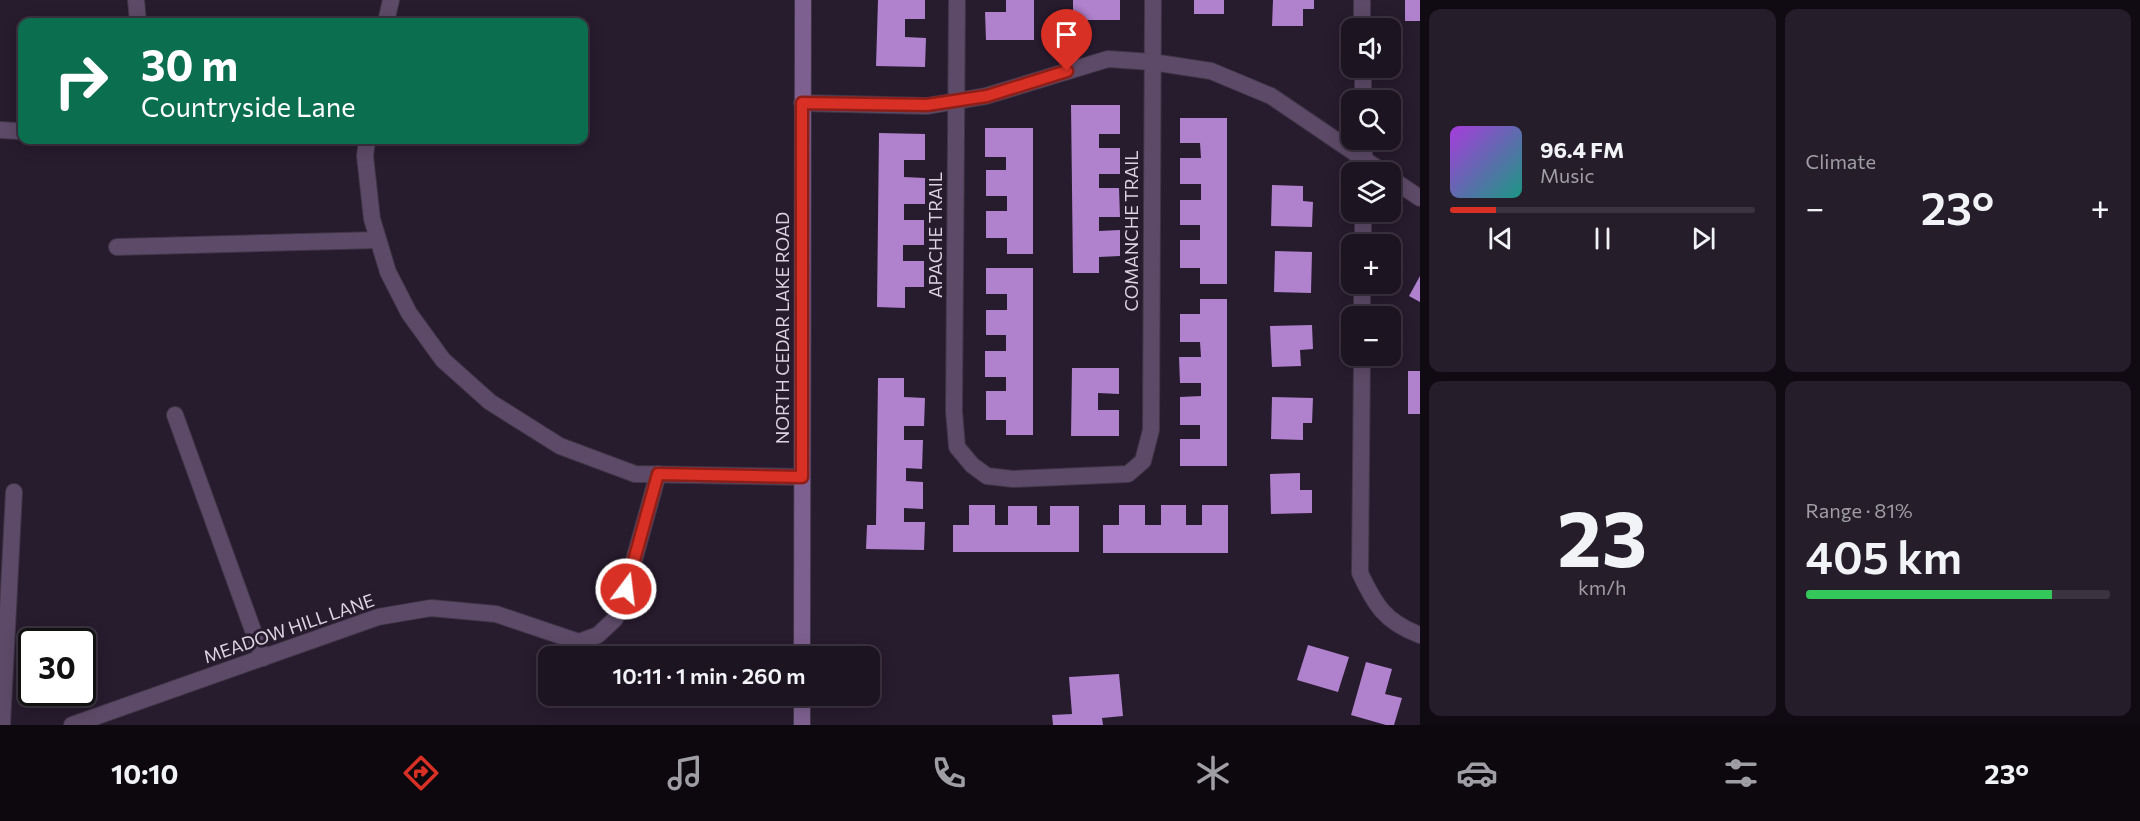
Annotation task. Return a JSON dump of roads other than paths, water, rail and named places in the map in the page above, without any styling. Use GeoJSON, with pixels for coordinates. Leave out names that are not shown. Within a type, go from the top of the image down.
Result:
{"type":"FeatureCollection","features":[{"type":"Feature","properties":{"kind":"main road","name":"NORTH CEDAR LAKE ROAD"},"geometry":{"type":"LineString","coordinates":[[802,646],[803,0]]}},
{"type":"Feature","properties":{"kind":"main road"},"geometry":{"type":"LineString","coordinates":[[802,706],[802,725]]}},
{"type":"Feature","properties":{"kind":"street"},"geometry":{"type":"LineString","coordinates":[[136,0],[138,18]]}},
{"type":"Feature","properties":{"kind":"street"},"geometry":{"type":"LineString","coordinates":[[387,18],[391,0]]}},
{"type":"Feature","properties":{"kind":"street","name":"APACHE TRAIL"},"geometry":{"type":"LineString","coordinates":[[957,0],[954,411],[957,447],[972,465]]}},
{"type":"Feature","properties":{"kind":"street","name":"COMANCHE TRAIL"},"geometry":{"type":"LineString","coordinates":[[972,465],[987,476],[1013,479],[1128,474],[1143,461],[1151,430],[1153,0]]}},
{"type":"Feature","properties":{"kind":"street"},"geometry":{"type":"LineString","coordinates":[[1362,0],[1362,18]]}},
{"type":"Feature","properties":{"kind":"street"},"geometry":{"type":"LineString","coordinates":[[802,103],[927,105],[987,96],[1108,59],[1152,62],[1211,71],[1271,96],[1359,162]]}},
{"type":"Feature","properties":{"kind":"street"},"geometry":{"type":"LineString","coordinates":[[0,130],[18,131]]}},
{"type":"Feature","properties":{"kind":"street"},"geometry":{"type":"LineString","coordinates":[[366,144],[365,156],[371,209],[388,272],[409,313],[443,360],[490,402],[560,446],[634,474],[802,477]]}},
{"type":"Feature","properties":{"kind":"street"},"geometry":{"type":"LineString","coordinates":[[1401,185],[1420,198]]}},
{"type":"Feature","properties":{"kind":"street"},"geometry":{"type":"LineString","coordinates":[[117,247],[378,240]]}},
{"type":"Feature","properties":{"kind":"street"},"geometry":{"type":"LineString","coordinates":[[1362,366],[1360,573],[1374,603],[1401,628],[1420,635]]}},
{"type":"Feature","properties":{"kind":"street"},"geometry":{"type":"LineString","coordinates":[[175,415],[263,658]]}},
{"type":"Feature","properties":{"kind":"street","name":"MEADOW HILL LANE"},"geometry":{"type":"LineString","coordinates":[[72,725],[378,617],[431,608],[496,614],[579,642],[598,635],[615,619],[626,589],[658,474]]}},
{"type":"Feature","properties":{"kind":"street"},"geometry":{"type":"LineString","coordinates":[[2,725],[14,492]]}}]}
